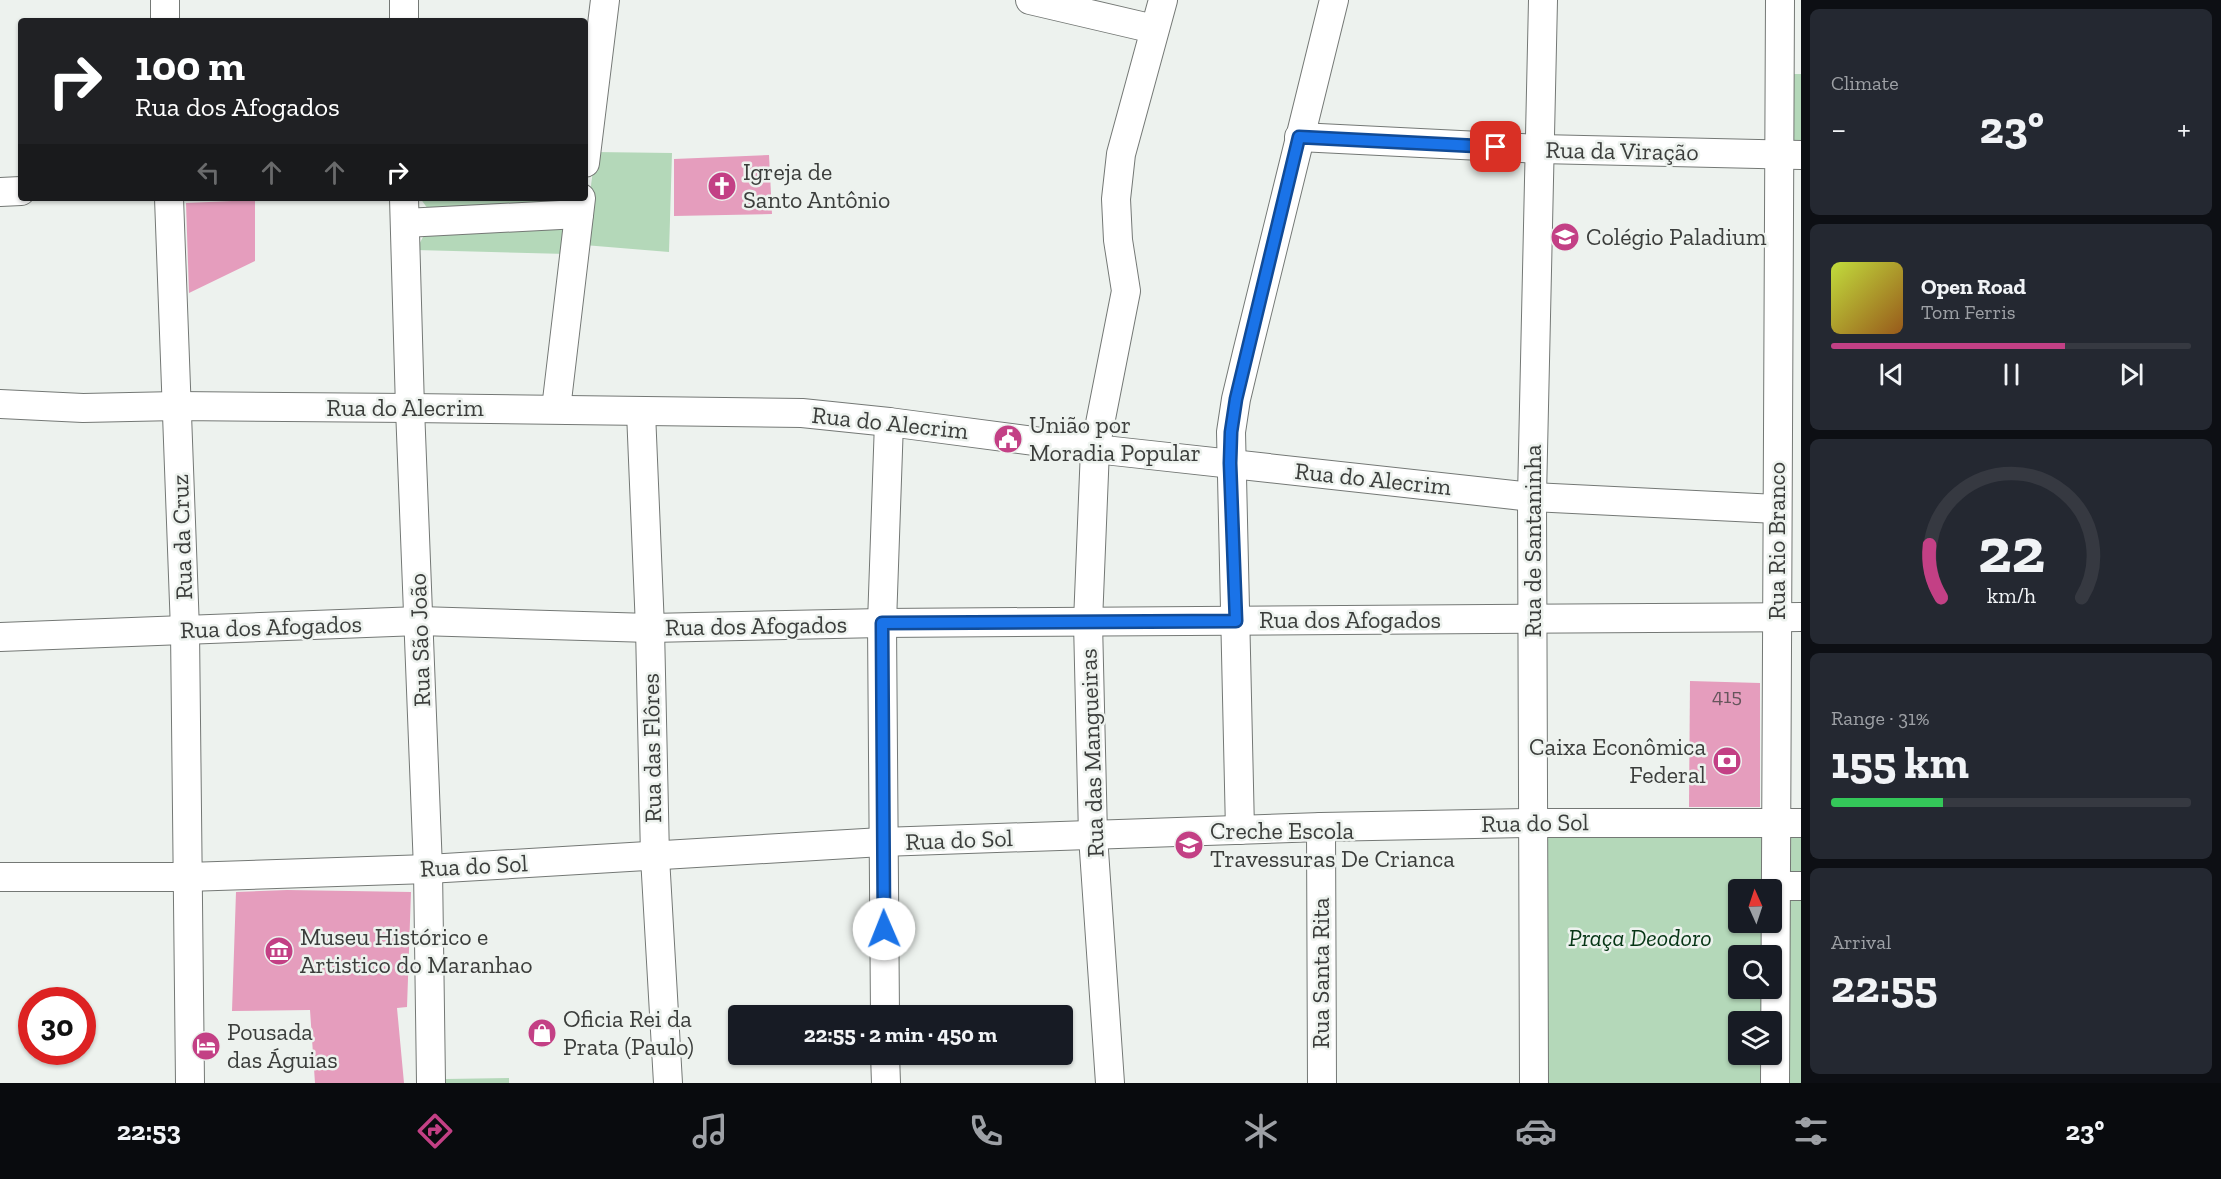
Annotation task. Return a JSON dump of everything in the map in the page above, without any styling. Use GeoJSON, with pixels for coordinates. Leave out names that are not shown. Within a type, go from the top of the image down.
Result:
{"type":"FeatureCollection","features":[{"type":"Feature","properties":{"kind":"street"},"geometry":{"type":"LineString","coordinates":[[165,0],[165,18]]}},
{"type":"Feature","properties":{"kind":"street"},"geometry":{"type":"LineString","coordinates":[[404,0],[404,18]]}},
{"type":"Feature","properties":{"kind":"street"},"geometry":{"type":"LineString","coordinates":[[588,140],[606,0]]}},
{"type":"Feature","properties":{"kind":"street"},"geometry":{"type":"LineString","coordinates":[[1030,0],[1154,29]]}},
{"type":"Feature","properties":{"kind":"street","name":"Rua das Mangueiras"},"geometry":{"type":"LineString","coordinates":[[1110,1083],[1093,836],[1088,621],[1095,449],[1126,291],[1118,240],[1116,199],[1121,154],[1163,0]]}},
{"type":"Feature","properties":{"kind":"street"},"geometry":{"type":"LineString","coordinates":[[1240,830],[1231,432],[1236,399],[1334,0]]}},
{"type":"Feature","properties":{"kind":"street","name":"Rua de Santaninha"},"geometry":{"type":"LineString","coordinates":[[1534,1083],[1532,497],[1543,0]]}},
{"type":"Feature","properties":{"kind":"street","name":"Rua Rio Branco"},"geometry":{"type":"LineString","coordinates":[[1775,1083],[1788,886],[1789,617],[1777,509],[1790,154],[1790,66],[1780,0]]}},
{"type":"Feature","properties":{"kind":"street","name":"Rua da Viração"},"geometry":{"type":"LineString","coordinates":[[1299,137],[1540,149],[1790,154]]}},
{"type":"Feature","properties":{"kind":"street"},"geometry":{"type":"LineString","coordinates":[[0,192],[18,190]]}},
{"type":"Feature","properties":{"kind":"street","name":"Rua da Cruz"},"geometry":{"type":"LineString","coordinates":[[169,201],[185,630],[190,1083]]}},
{"type":"Feature","properties":{"kind":"street"},"geometry":{"type":"LineString","coordinates":[[404,211],[580,206],[556,409]]}},
{"type":"Feature","properties":{"kind":"street","name":"Rua São João"},"geometry":{"type":"LineString","coordinates":[[404,211],[428,869],[431,1083]]}},
{"type":"Feature","properties":{"kind":"street","name":"Rua do Alecrim"},"geometry":{"type":"LineString","coordinates":[[0,404],[83,408],[177,406],[802,413],[1095,449],[1532,497],[1777,509]]}},
{"type":"Feature","properties":{"kind":"street","name":"Rua das Flôres"},"geometry":{"type":"LineString","coordinates":[[641,412],[650,628],[655,857],[668,1083]]}},
{"type":"Feature","properties":{"kind":"street"},"geometry":{"type":"LineString","coordinates":[[885,1005],[882,623],[889,422]]}},
{"type":"Feature","properties":{"kind":"street","name":"Rua dos Afogados"},"geometry":{"type":"LineString","coordinates":[[0,637],[419,621],[650,628],[1088,621],[1789,617]]}},
{"type":"Feature","properties":{"kind":"street","name":"Rua do Sol"},"geometry":{"type":"LineString","coordinates":[[0,877],[187,877],[428,869],[882,842],[1322,827],[1788,822]]}},
{"type":"Feature","properties":{"kind":"street","name":"Rua Santa Rita"},"geometry":{"type":"LineString","coordinates":[[1322,827],[1322,1083]]}},
{"type":"Feature","properties":{"kind":"street"},"geometry":{"type":"LineString","coordinates":[[885,1065],[886,1083]]}},
{"type":"Feature","properties":{"kind":"green space"},"geometry":{"type":"Polygon","coordinates":[[[1794,74],[1801,74],[1801,142],[1793,142],[1794,74]]]}},
{"type":"Feature","properties":{"kind":"green space"},"geometry":{"type":"Polygon","coordinates":[[[595,152],[672,153],[669,252],[584,245],[595,152]]]}},
{"type":"Feature","properties":{"kind":"green space"},"geometry":{"type":"Polygon","coordinates":[[[422,201],[565,201],[564,203],[428,209],[422,201]]]}},
{"type":"Feature","properties":{"kind":"green space"},"geometry":{"type":"Polygon","coordinates":[[[560,227],[567,232],[567,254],[416,250],[423,237],[431,231],[560,227]]]}},
{"type":"Feature","properties":{"kind":"green space","name":"Praça Deodoro"},"geometry":{"type":"Polygon","coordinates":[[[1801,834],[1801,1083],[1541,1083],[1540,836],[1801,834]]]}},
{"type":"Feature","properties":{"kind":"green space"},"geometry":{"type":"Polygon","coordinates":[[[509,1078],[509,1083],[445,1083],[445,1079],[509,1078]]]}},
{"type":"Feature","properties":{"kind":"building","name":"Igreja de Santo Antônio"},"geometry":{"type":"Polygon","coordinates":[[[769,155],[772,214],[674,216],[674,159],[769,155]]]}},
{"type":"Feature","properties":{"kind":"building"},"geometry":{"type":"Polygon","coordinates":[[[255,201],[255,261],[189,293],[186,203],[255,201]]]}},
{"type":"Feature","properties":{"kind":"building","name":"Caixa Econômica Federal"},"geometry":{"type":"Polygon","coordinates":[[[1690,681],[1760,683],[1760,807],[1689,807],[1690,681]]]}},
{"type":"Feature","properties":{"kind":"building"},"geometry":{"type":"Polygon","coordinates":[[[287,890],[411,892],[407,1007],[397,1008],[404,1083],[315,1083],[310,1010],[232,1011],[236,892],[287,890]]]}},
{"type":"Feature","properties":{"kind":"place","name":"Igreja de Santo Antônio"},"geometry":{"type":"Point","coordinates":[722,186]}},
{"type":"Feature","properties":{"kind":"place","name":"Colégio Paladium"},"geometry":{"type":"Point","coordinates":[1565,237]}},
{"type":"Feature","properties":{"kind":"place","name":"União por Moradia Popular"},"geometry":{"type":"Point","coordinates":[1008,439]}},
{"type":"Feature","properties":{"kind":"place","name":"Caixa Econômica Federal"},"geometry":{"type":"Point","coordinates":[1727,761]}},
{"type":"Feature","properties":{"kind":"place","name":"Creche Escola Travessuras De Crianca"},"geometry":{"type":"Point","coordinates":[1189,845]}},
{"type":"Feature","properties":{"kind":"place","name":"Museu Histórico e Artistico do Maranhao"},"geometry":{"type":"Point","coordinates":[279,951]}},
{"type":"Feature","properties":{"kind":"place","name":"Oficia Rei da Prata (Paulo)"},"geometry":{"type":"Point","coordinates":[542,1033]}},
{"type":"Feature","properties":{"kind":"place","name":"Pousada das Águias"},"geometry":{"type":"Point","coordinates":[206,1046]}},
{"type":"Feature","properties":{"kind":"route"},"geometry":{"type":"LineString","coordinates":[[884,929],[882,623],[1236,621],[1230,463],[1231,432],[1236,399],[1299,137],[1496,147]]}}]}
